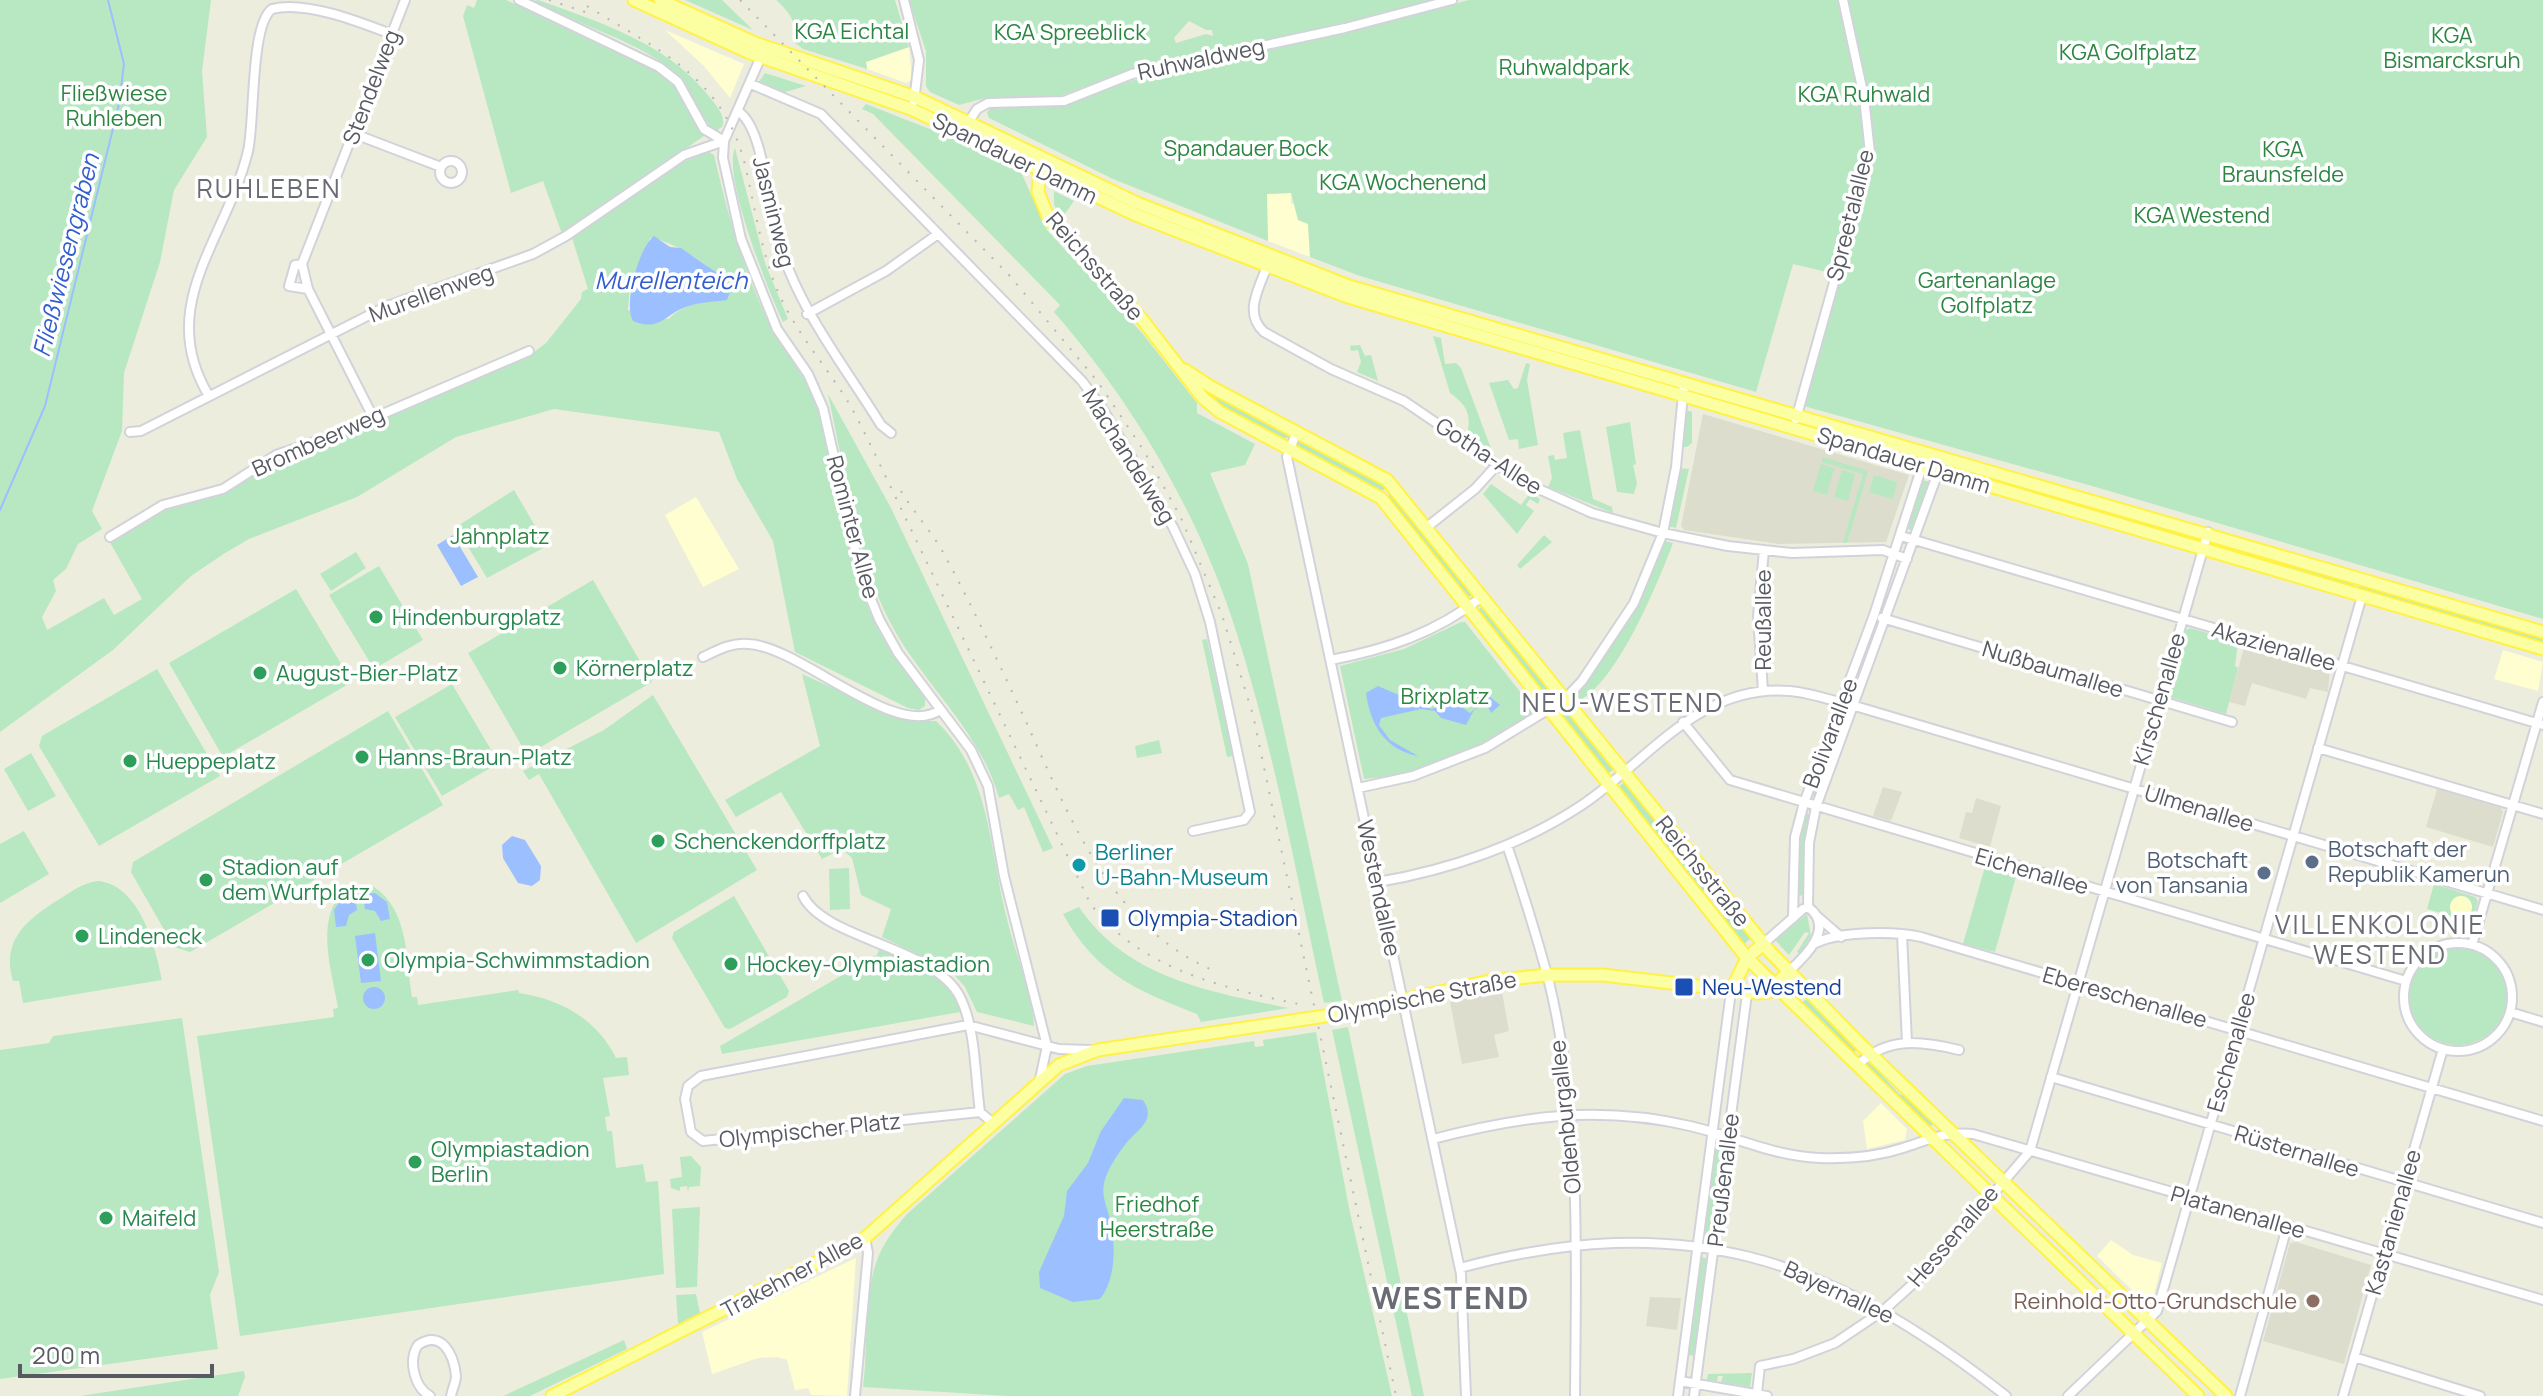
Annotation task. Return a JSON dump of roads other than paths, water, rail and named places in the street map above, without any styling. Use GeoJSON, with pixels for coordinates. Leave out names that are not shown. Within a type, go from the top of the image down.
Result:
{"type":"FeatureCollection","features":[{"type":"Feature","properties":{"kind":"main road"},"geometry":{"type":"LineString","coordinates":[[634,0],[763,52]]}},
{"type":"Feature","properties":{"kind":"main road"},"geometry":{"type":"LineString","coordinates":[[660,0],[763,52]]}},
{"type":"Feature","properties":{"kind":"main road","name":"Spandauer Damm"},"geometry":{"type":"LineString","coordinates":[[763,52],[913,103],[1041,164],[1126,211],[1269,261],[1363,302],[1925,460],[2203,549],[2543,649]]}},
{"type":"Feature","properties":{"kind":"main road","name":"Reichsstraße"},"geometry":{"type":"LineString","coordinates":[[1041,164],[1038,192],[1049,219],[1141,318],[1203,398],[1220,412],[1381,498],[1468,607],[1545,713],[1609,784],[1747,958],[2198,1396]]}},
{"type":"Feature","properties":{"kind":"main road","name":"Reichsstraße"},"geometry":{"type":"LineString","coordinates":[[1178,365],[1211,387],[1387,480],[1622,773],[1788,972],[2226,1396]]}},
{"type":"Feature","properties":{"kind":"main road","name":"Spandauer Damm"},"geometry":{"type":"LineString","coordinates":[[1941,465],[2208,532],[2543,632]]}},
{"type":"Feature","properties":{"kind":"main road"},"geometry":{"type":"LineString","coordinates":[[1731,991],[1747,958],[1763,944]]}},
{"type":"Feature","properties":{"kind":"main road"},"geometry":{"type":"LineString","coordinates":[[1747,994],[1768,992],[1788,972]]}},
{"type":"Feature","properties":{"kind":"main road","name":"Olympische Straße"},"geometry":{"type":"LineString","coordinates":[[1039,1080],[1059,1065],[1098,1050],[1345,1013],[1489,981],[1547,975],[1603,975],[1747,994]]}},
{"type":"Feature","properties":{"kind":"main road","name":"Trakehner Allee"},"geometry":{"type":"LineString","coordinates":[[552,1396],[865,1238],[1039,1080]]}},
{"type":"Feature","properties":{"kind":"street","name":"Stendelweg"},"geometry":{"type":"LineString","coordinates":[[373,417],[308,289],[302,264],[405,0]]}},
{"type":"Feature","properties":{"kind":"street"},"geometry":{"type":"LineString","coordinates":[[519,0],[659,67],[678,82],[704,129],[724,141],[763,52]]}},
{"type":"Feature","properties":{"kind":"street"},"geometry":{"type":"LineString","coordinates":[[904,0],[919,60],[913,103]]}},
{"type":"Feature","properties":{"kind":"street","name":"Ruhwaldweg"},"geometry":{"type":"LineString","coordinates":[[966,127],[980,107],[988,103],[1064,101],[1132,74],[1169,64],[1345,28],[1452,0]]}},
{"type":"Feature","properties":{"kind":"street","name":"Spreetalallee"},"geometry":{"type":"LineString","coordinates":[[1795,422],[1870,153],[1864,97],[1843,0]]}},
{"type":"Feature","properties":{"kind":"street"},"geometry":{"type":"LineString","coordinates":[[209,396],[190,355],[188,308],[249,148],[255,75],[265,17],[281,3],[302,1],[391,34]]}},
{"type":"Feature","properties":{"kind":"street","name":"Machandelweg"},"geometry":{"type":"LineString","coordinates":[[751,84],[821,114],[1082,381],[1118,433],[1185,550],[1210,622],[1250,812],[1244,820],[1193,831]]}},
{"type":"Feature","properties":{"kind":"street","name":"Jasminweg"},"geometry":{"type":"LineString","coordinates":[[739,112],[746,117],[758,149],[780,246],[807,314],[881,425],[891,433]]}},
{"type":"Feature","properties":{"kind":"street"},"geometry":{"type":"LineString","coordinates":[[352,133],[441,167]]}},
{"type":"Feature","properties":{"kind":"street","name":"Murellenweg"},"geometry":{"type":"LineString","coordinates":[[130,432],[141,431],[400,301],[533,254],[566,236],[684,155],[724,141]]}},
{"type":"Feature","properties":{"kind":"street","name":"Rominter Allee"},"geometry":{"type":"LineString","coordinates":[[724,141],[723,158],[741,239],[758,287],[777,329],[808,374],[823,408],[862,578],[898,653],[971,750],[988,786],[1009,898],[1047,1046]]}},
{"type":"Feature","properties":{"kind":"street"},"geometry":{"type":"LineString","coordinates":[[807,314],[886,271],[938,234]]}},
{"type":"Feature","properties":{"kind":"street","name":"Gotha-Allee"},"geometry":{"type":"LineString","coordinates":[[1269,261],[1252,313],[1255,324],[1264,332],[1415,407],[1496,466],[1581,509],[1663,533],[1764,550],[1820,554],[1883,550],[1894,554]]}},
{"type":"Feature","properties":{"kind":"street","name":"Stendelweg"},"geometry":{"type":"LineString","coordinates":[[302,264],[295,265],[289,286],[308,289]]}},
{"type":"Feature","properties":{"kind":"street","name":"Brombeerweg"},"geometry":{"type":"LineString","coordinates":[[110,537],[163,505],[213,493],[276,455],[441,386],[511,361],[529,351]]}},
{"type":"Feature","properties":{"kind":"street"},"geometry":{"type":"LineString","coordinates":[[1358,788],[1413,776],[1462,759],[1564,700],[1597,661],[1620,627],[1663,533],[1676,467],[1682,390]]}},
{"type":"Feature","properties":{"kind":"street"},"geometry":{"type":"LineString","coordinates":[[1289,448],[1297,431]]}},
{"type":"Feature","properties":{"kind":"street","name":"Westendallee"},"geometry":{"type":"LineString","coordinates":[[1289,448],[1287,457],[1333,660],[1460,1268],[1464,1303],[1461,1354],[1466,1396]]}},
{"type":"Feature","properties":{"kind":"street","name":"Bolivarallee"},"geometry":{"type":"LineString","coordinates":[[1793,918],[1795,837],[1804,803],[1874,615],[1925,460]]}},
{"type":"Feature","properties":{"kind":"street","name":"Bolivarallee"},"geometry":{"type":"LineString","coordinates":[[1808,907],[1809,843],[1816,807],[1941,465]]}},
{"type":"Feature","properties":{"kind":"street"},"geometry":{"type":"LineString","coordinates":[[1427,527],[1475,489],[1496,466]]}},
{"type":"Feature","properties":{"kind":"street","name":"Kirschenallee"},"geometry":{"type":"LineString","coordinates":[[2003,1180],[2030,1151],[2208,532]]}},
{"type":"Feature","properties":{"kind":"street"},"geometry":{"type":"LineString","coordinates":[[1901,536],[1913,540]]}},
{"type":"Feature","properties":{"kind":"street","name":"Akazienallee"},"geometry":{"type":"LineString","coordinates":[[1913,540],[2540,724]]}},
{"type":"Feature","properties":{"kind":"street","name":"Reußallee"},"geometry":{"type":"LineString","coordinates":[[1763,691],[1758,616],[1764,550]]}},
{"type":"Feature","properties":{"kind":"street"},"geometry":{"type":"LineString","coordinates":[[1894,554],[1907,559]]}},
{"type":"Feature","properties":{"kind":"street","name":"Eschenallee"},"geometry":{"type":"LineString","coordinates":[[2068,1396],[2157,1311],[2362,596]]}},
{"type":"Feature","properties":{"kind":"street"},"geometry":{"type":"LineString","coordinates":[[1333,660],[1415,638],[1482,597]]}},
{"type":"Feature","properties":{"kind":"street","name":"Nußbaumallee"},"geometry":{"type":"LineString","coordinates":[[1874,615],[2232,722]]}},
{"type":"Feature","properties":{"kind":"street"},"geometry":{"type":"LineString","coordinates":[[703,657],[730,645],[753,644],[783,654],[906,717],[931,716],[940,710]]}},
{"type":"Feature","properties":{"kind":"street","name":"Ulmenallee"},"geometry":{"type":"LineString","coordinates":[[1378,882],[1433,870],[1507,845],[1563,816],[1609,784],[1683,722],[1718,702],[1763,691],[1802,692],[1855,706],[2543,910]]}},
{"type":"Feature","properties":{"kind":"street"},"geometry":{"type":"LineString","coordinates":[[2472,945],[2540,724],[2543,702]]}},
{"type":"Feature","properties":{"kind":"street","name":"Eichenallee"},"geometry":{"type":"LineString","coordinates":[[1683,722],[1730,780],[2406,981]]}},
{"type":"Feature","properties":{"kind":"street"},"geometry":{"type":"LineString","coordinates":[[2318,748],[2543,814]]}},
{"type":"Feature","properties":{"kind":"street","name":"Oldenburgallee"},"geometry":{"type":"LineString","coordinates":[[1507,845],[1547,975],[1569,1114],[1575,1244],[1575,1396]]}},
{"type":"Feature","properties":{"kind":"street"},"geometry":{"type":"LineString","coordinates":[[803,896],[815,912],[945,978],[959,995],[968,1025],[980,1112],[993,1123]]}},
{"type":"Feature","properties":{"kind":"street"},"geometry":{"type":"LineString","coordinates":[[1763,944],[1808,907],[1842,937]]}},
{"type":"Feature","properties":{"kind":"street"},"geometry":{"type":"LineString","coordinates":[[1788,972],[1816,943],[1817,916]]}},
{"type":"Feature","properties":{"kind":"street"},"geometry":{"type":"LineString","coordinates":[[1902,934],[1907,1043]]}},
{"type":"Feature","properties":{"kind":"street","name":"Ebereschenallee"},"geometry":{"type":"LineString","coordinates":[[1816,943],[1842,937],[1902,934],[2543,1121]]}},
{"type":"Feature","properties":{"kind":"street"},"geometry":{"type":"LineString","coordinates":[[2451,943],[2472,945],[2494,956],[2505,971],[2511,988],[2510,1012],[2501,1029],[2484,1044],[2462,1050],[2443,1049],[2426,1041],[2410,1022],[2404,998],[2406,981],[2416,962],[2435,947],[2451,943]]}},
{"type":"Feature","properties":{"kind":"street","name":"Preußenallee"},"geometry":{"type":"LineString","coordinates":[[1678,1396],[1731,991]]}},
{"type":"Feature","properties":{"kind":"street","name":"Preußenallee"},"geometry":{"type":"LineString","coordinates":[[1694,1396],[1747,994]]}},
{"type":"Feature","properties":{"kind":"street"},"geometry":{"type":"LineString","coordinates":[[2510,1012],[2543,1022]]}},
{"type":"Feature","properties":{"kind":"street","name":"Olympischer Platz"},"geometry":{"type":"LineString","coordinates":[[980,1112],[703,1141],[691,1132],[686,1091],[701,1076],[968,1025],[1047,1046]]}},
{"type":"Feature","properties":{"kind":"street"},"geometry":{"type":"LineString","coordinates":[[1858,1065],[1879,1047],[1907,1043],[1959,1050]]}},
{"type":"Feature","properties":{"kind":"street"},"geometry":{"type":"LineString","coordinates":[[1039,1080],[1045,1068],[1047,1046]]}},
{"type":"Feature","properties":{"kind":"street","name":"Olympische Straße"},"geometry":{"type":"LineString","coordinates":[[1047,1046],[1098,1050]]}},
{"type":"Feature","properties":{"kind":"street","name":"Kastanienallee"},"geometry":{"type":"LineString","coordinates":[[2343,1396],[2443,1049]]}},
{"type":"Feature","properties":{"kind":"street","name":"Rüsternallee"},"geometry":{"type":"LineString","coordinates":[[2051,1077],[2543,1223]]}},
{"type":"Feature","properties":{"kind":"street","name":"Platanenallee"},"geometry":{"type":"LineString","coordinates":[[1433,1139],[1491,1123],[1569,1114],[1661,1120],[1787,1154],[1834,1158],[1868,1156],[1952,1132],[1976,1135],[2543,1300]]}},
{"type":"Feature","properties":{"kind":"street","name":"Hessenallee"},"geometry":{"type":"LineString","coordinates":[[1757,1393],[1760,1366],[1793,1359],[1835,1343],[1884,1310],[1926,1272],[2003,1180]]}},
{"type":"Feature","properties":{"kind":"street"},"geometry":{"type":"LineString","coordinates":[[2240,1396],[2287,1227]]}},
{"type":"Feature","properties":{"kind":"street"},"geometry":{"type":"LineString","coordinates":[[855,1396],[868,1253],[865,1238]]}},
{"type":"Feature","properties":{"kind":"street","name":"Bayernallee"},"geometry":{"type":"LineString","coordinates":[[1460,1268],[1510,1254],[1575,1244],[1639,1242],[1714,1248],[1789,1266],[1884,1310],[2006,1396]]}},
{"type":"Feature","properties":{"kind":"street"},"geometry":{"type":"LineString","coordinates":[[428,1396],[418,1384],[412,1358],[418,1345],[431,1340],[442,1342],[449,1351],[456,1377],[451,1393],[442,1396]]}},
{"type":"Feature","properties":{"kind":"street"},"geometry":{"type":"LineString","coordinates":[[2354,1357],[2453,1392],[2480,1396]]}},
{"type":"Feature","properties":{"kind":"street"},"geometry":{"type":"LineString","coordinates":[[1682,1364],[1698,1367]]}},
{"type":"Feature","properties":{"kind":"street"},"geometry":{"type":"LineString","coordinates":[[1680,1381],[1767,1396]]}},
{"type":"Feature","properties":{"kind":"street"},"geometry":{"type":"LineString","coordinates":[[1575,1396],[1585,1396]]}},
{"type":"Feature","properties":{"kind":"water","name":"Murellenteich"},"geometry":{"type":"Polygon","coordinates":[[[654,236],[670,247],[681,248],[726,279],[730,292],[727,300],[687,307],[654,324],[633,321],[630,302],[634,276],[648,242],[654,236]]]}},
{"type":"Feature","properties":{"kind":"water"},"geometry":{"type":"Polygon","coordinates":[[[453,535],[478,577],[461,586],[437,545],[453,535]]]}},
{"type":"Feature","properties":{"kind":"water"},"geometry":{"type":"Polygon","coordinates":[[[1378,686],[1431,709],[1455,702],[1470,713],[1489,696],[1500,705],[1491,713],[1486,703],[1474,710],[1466,725],[1441,718],[1435,711],[1421,709],[1381,718],[1379,725],[1390,740],[1418,756],[1397,748],[1381,734],[1371,715],[1366,693],[1378,686]]]}},
{"type":"Feature","properties":{"kind":"water"},"geometry":{"type":"Polygon","coordinates":[[[512,836],[525,840],[541,866],[540,880],[532,886],[518,883],[503,858],[502,845],[512,836]]]}},
{"type":"Feature","properties":{"kind":"water"},"geometry":{"type":"Polygon","coordinates":[[[375,893],[387,902],[390,919],[381,921],[375,911],[365,909],[363,894],[375,893]]]}},
{"type":"Feature","properties":{"kind":"water"},"geometry":{"type":"Polygon","coordinates":[[[355,895],[357,910],[349,915],[346,926],[336,927],[334,910],[343,897],[355,895]]]}},
{"type":"Feature","properties":{"kind":"water"},"geometry":{"type":"Polygon","coordinates":[[[375,933],[381,981],[361,983],[355,936],[375,933]]]}},
{"type":"Feature","properties":{"kind":"water"},"geometry":{"type":"Polygon","coordinates":[[[374,987],[382,990],[385,998],[382,1006],[374,1009],[366,1006],[363,998],[366,990],[374,987]]]}},
{"type":"Feature","properties":{"kind":"water"},"geometry":{"type":"Polygon","coordinates":[[[1124,1098],[1143,1100],[1148,1113],[1145,1123],[1114,1161],[1103,1188],[1113,1240],[1112,1272],[1100,1299],[1073,1302],[1040,1288],[1039,1272],[1064,1216],[1067,1191],[1088,1163],[1101,1131],[1124,1098]]]}},
{"type":"Feature","properties":{"kind":"waterway","name":"Fließwiesengraben"},"geometry":{"type":"LineString","coordinates":[[0,510],[45,406],[119,104],[124,64],[108,0]]}},
{"type":"Feature","properties":{"kind":"railway"},"geometry":{"type":"LineString","coordinates":[[549,0],[594,15]]}},
{"type":"Feature","properties":{"kind":"railway"},"geometry":{"type":"LineString","coordinates":[[740,0],[1009,275],[1098,382],[1144,451],[1181,518],[1222,615],[1253,715],[1396,1396]]}},
{"type":"Feature","properties":{"kind":"railway"},"geometry":{"type":"LineString","coordinates":[[587,6],[686,70],[722,111],[736,137],[746,169],[766,258],[776,287],[800,331],[860,424],[1090,903],[1110,926],[1158,960],[1215,983],[1303,1005]]}},
{"type":"Feature","properties":{"kind":"railway"},"geometry":{"type":"LineString","coordinates":[[901,491],[935,539],[955,575],[1056,789],[1095,861],[1118,894],[1144,923],[1174,949],[1210,969]]}},
{"type":"Feature","properties":{"kind":"place","name":"Hindenburgplatz"},"geometry":{"type":"Point","coordinates":[376,617]}},
{"type":"Feature","properties":{"kind":"place","name":"Körnerplatz"},"geometry":{"type":"Point","coordinates":[560,668]}},
{"type":"Feature","properties":{"kind":"place","name":"August-Bier-Platz"},"geometry":{"type":"Point","coordinates":[260,673]}},
{"type":"Feature","properties":{"kind":"place","name":"Hanns-Braun-Platz"},"geometry":{"type":"Point","coordinates":[362,757]}},
{"type":"Feature","properties":{"kind":"place","name":"Hueppeplatz"},"geometry":{"type":"Point","coordinates":[130,761]}},
{"type":"Feature","properties":{"kind":"place","name":"Schenckendorffplatz"},"geometry":{"type":"Point","coordinates":[658,841]}},
{"type":"Feature","properties":{"kind":"place","name":"Botschaft der Republik Kamerun"},"geometry":{"type":"Point","coordinates":[2312,862]}},
{"type":"Feature","properties":{"kind":"place","name":"Berliner U-Bahn-Museum"},"geometry":{"type":"Point","coordinates":[1079,865]}},
{"type":"Feature","properties":{"kind":"place","name":"Botschaft von Tansania"},"geometry":{"type":"Point","coordinates":[2264,873]}},
{"type":"Feature","properties":{"kind":"place","name":"Stadion auf dem Wurfplatz"},"geometry":{"type":"Point","coordinates":[206,880]}},
{"type":"Feature","properties":{"kind":"place","name":"Olympia-Stadion"},"geometry":{"type":"Point","coordinates":[1110,918]}},
{"type":"Feature","properties":{"kind":"place","name":"Lindeneck"},"geometry":{"type":"Point","coordinates":[82,936]}},
{"type":"Feature","properties":{"kind":"place","name":"Olympia-Schwimmstadion"},"geometry":{"type":"Point","coordinates":[368,960]}},
{"type":"Feature","properties":{"kind":"place","name":"Hockey-Olympiastadion"},"geometry":{"type":"Point","coordinates":[731,964]}},
{"type":"Feature","properties":{"kind":"place","name":"Neu-Westend"},"geometry":{"type":"Point","coordinates":[1684,987]}},
{"type":"Feature","properties":{"kind":"place","name":"Olympiastadion Berlin"},"geometry":{"type":"Point","coordinates":[415,1162]}},
{"type":"Feature","properties":{"kind":"place","name":"Maifeld"},"geometry":{"type":"Point","coordinates":[106,1218]}},
{"type":"Feature","properties":{"kind":"place","name":"Reinhold-Otto-Grundschule"},"geometry":{"type":"Point","coordinates":[2313,1301]}},
{"type":"Feature","properties":{"kind":"district","name":"RUHLEBEN"},"geometry":{"type":"Point","coordinates":[269,188]}},
{"type":"Feature","properties":{"kind":"district","name":"NEU-WESTEND"},"geometry":{"type":"Point","coordinates":[1623,702]}},
{"type":"Feature","properties":{"kind":"district","name":"VILLENKOLONIE WESTEND"},"geometry":{"type":"Point","coordinates":[2380,939]}},
{"type":"Feature","properties":{"kind":"district","name":"WESTEND"},"geometry":{"type":"Point","coordinates":[1451,1297]}},
{"type":"Feature","properties":{"kind":"park label","name":"KGA Eichtal"},"geometry":{"type":"Point","coordinates":[852,31]}},
{"type":"Feature","properties":{"kind":"park label","name":"KGA Spreeblick"},"geometry":{"type":"Point","coordinates":[1070,32]}},
{"type":"Feature","properties":{"kind":"park label","name":"KGA Bismarcksruh"},"geometry":{"type":"Point","coordinates":[2452,48]}},
{"type":"Feature","properties":{"kind":"park label","name":"KGA Golfplatz"},"geometry":{"type":"Point","coordinates":[2128,52]}},
{"type":"Feature","properties":{"kind":"park label","name":"Ruhwaldpark"},"geometry":{"type":"Point","coordinates":[1564,67]}},
{"type":"Feature","properties":{"kind":"park label","name":"KGA Ruhwald"},"geometry":{"type":"Point","coordinates":[1864,94]}},
{"type":"Feature","properties":{"kind":"park label","name":"Fließwiese Ruhleben"},"geometry":{"type":"Point","coordinates":[114,106]}},
{"type":"Feature","properties":{"kind":"park label","name":"Spandauer Bock"},"geometry":{"type":"Point","coordinates":[1246,148]}},
{"type":"Feature","properties":{"kind":"park label","name":"KGA Braunsfelde"},"geometry":{"type":"Point","coordinates":[2283,162]}},
{"type":"Feature","properties":{"kind":"park label","name":"KGA Wochenend"},"geometry":{"type":"Point","coordinates":[1403,182]}},
{"type":"Feature","properties":{"kind":"park label","name":"KGA Westend"},"geometry":{"type":"Point","coordinates":[2202,215]}},
{"type":"Feature","properties":{"kind":"park label","name":"Gartenanlage Golfplatz"},"geometry":{"type":"Point","coordinates":[1987,292]}},
{"type":"Feature","properties":{"kind":"park label","name":"Jahnplatz"},"geometry":{"type":"Point","coordinates":[500,536]}},
{"type":"Feature","properties":{"kind":"park label","name":"Brixplatz"},"geometry":{"type":"Point","coordinates":[1445,696]}},
{"type":"Feature","properties":{"kind":"park label","name":"Friedhof Heerstraße"},"geometry":{"type":"Point","coordinates":[1157,1216]}}]}
